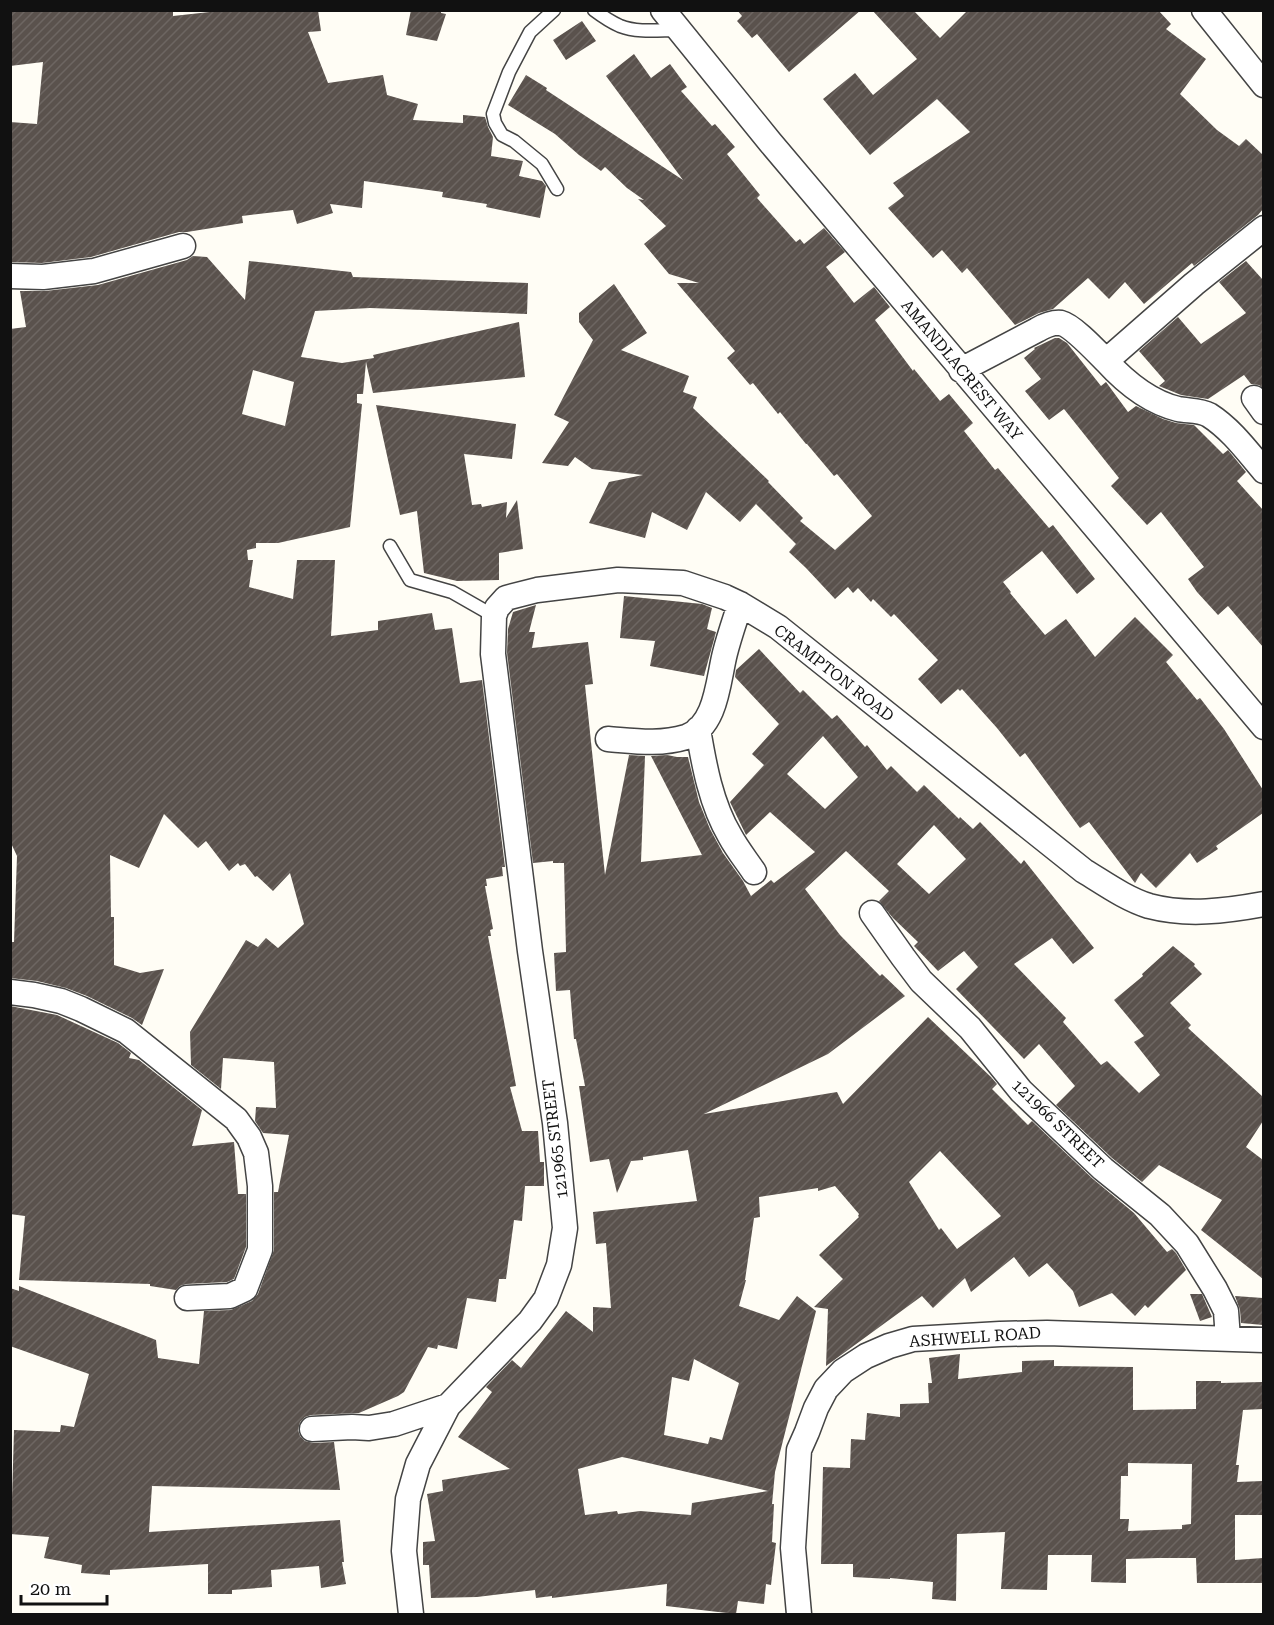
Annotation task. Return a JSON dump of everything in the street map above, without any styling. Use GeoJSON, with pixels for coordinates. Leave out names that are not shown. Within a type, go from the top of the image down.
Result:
{"type":"FeatureCollection","features":[{"type":"Feature","properties":{"kind":"street","name":"AMANDLACREST WAY"},"geometry":{"type":"LineString","coordinates":[[663,10],[762,133],[1263,728]]}},
{"type":"Feature","properties":{"kind":"street"},"geometry":{"type":"LineString","coordinates":[[1204,10],[1263,85]]}},
{"type":"Feature","properties":{"kind":"street"},"geometry":{"type":"LineString","coordinates":[[1106,361],[1263,228]]}},
{"type":"Feature","properties":{"kind":"street"},"geometry":{"type":"LineString","coordinates":[[10,276],[43,277],[94,271],[183,246]]}},
{"type":"Feature","properties":{"kind":"street"},"geometry":{"type":"LineString","coordinates":[[961,370],[1048,324],[1060,323],[1069,327],[1120,377],[1143,394],[1179,409],[1207,414],[1227,429],[1263,471]]}},
{"type":"Feature","properties":{"kind":"street","name":"CRAMPTON ROAD"},"geometry":{"type":"LineString","coordinates":[[494,616],[497,608],[506,598],[537,590],[618,580],[683,583],[725,597],[778,627],[1084,871],[1125,896],[1148,906],[1177,911],[1214,912],[1263,904]]}},
{"type":"Feature","properties":{"kind":"street"},"geometry":{"type":"LineString","coordinates":[[608,739],[662,741],[688,736],[698,729],[713,707],[724,654],[740,604]]}},
{"type":"Feature","properties":{"kind":"street","name":"121965 STREET"},"geometry":{"type":"LineString","coordinates":[[411,1614],[404,1551],[408,1498],[418,1464],[448,1406],[530,1321],[546,1299],[559,1265],[565,1228],[555,1123],[530,951],[493,654],[494,616]]}},
{"type":"Feature","properties":{"kind":"street"},"geometry":{"type":"LineString","coordinates":[[698,729],[708,781],[717,808],[729,835],[754,872]]}},
{"type":"Feature","properties":{"kind":"street","name":"121966 STREET"},"geometry":{"type":"LineString","coordinates":[[872,913],[921,981],[970,1028],[1021,1091],[1103,1169],[1160,1215],[1187,1244],[1226,1311],[1228,1339]]}},
{"type":"Feature","properties":{"kind":"street"},"geometry":{"type":"LineString","coordinates":[[10,992],[60,1001],[126,1031],[236,1119],[249,1137],[256,1152],[259,1167],[260,1250],[244,1289],[230,1296],[187,1298]]}},
{"type":"Feature","properties":{"kind":"street","name":"ASHWELL ROAD"},"geometry":{"type":"LineString","coordinates":[[799,1614],[793,1548],[799,1450],[816,1407],[826,1389],[843,1371],[866,1356],[913,1339],[951,1336],[1047,1333],[1263,1340]]}},
{"type":"Feature","properties":{"kind":"street"},"geometry":{"type":"LineString","coordinates":[[312,1429],[351,1426],[369,1428],[394,1424],[448,1406]]}},
{"type":"Feature","properties":{"kind":"lane"},"geometry":{"type":"LineString","coordinates":[[554,10],[530,32],[509,72],[493,114],[502,135],[514,141],[542,164],[557,189]]}},
{"type":"Feature","properties":{"kind":"lane"},"geometry":{"type":"LineString","coordinates":[[594,10],[618,25],[632,29],[679,30]]}},
{"type":"Feature","properties":{"kind":"lane"},"geometry":{"type":"LineString","coordinates":[[390,546],[410,580],[452,592],[494,616]]}},
{"type":"Feature","properties":{"kind":"building"},"geometry":{"type":"Polygon","coordinates":[[[10,10],[173,10],[173,16],[219,11],[318,10],[321,31],[308,32],[328,83],[383,75],[387,95],[418,104],[413,120],[463,123],[463,115],[485,117],[493,137],[491,156],[523,161],[519,176],[542,181],[546,186],[540,218],[486,207],[487,204],[442,197],[443,192],[364,181],[362,208],[330,204],[333,213],[297,224],[293,210],[242,216],[243,223],[179,232],[91,257],[42,263],[10,262],[10,122],[37,124],[43,62],[10,66],[10,10]]]}},
{"type":"Feature","properties":{"kind":"building"},"geometry":{"type":"Polygon","coordinates":[[[411,10],[441,10],[441,13],[446,14],[437,41],[406,35],[411,10]]]}},
{"type":"Feature","properties":{"kind":"building"},"geometry":{"type":"Polygon","coordinates":[[[737,10],[861,10],[789,72],[757,34],[752,38],[737,21],[742,16],[737,10]]]}},
{"type":"Feature","properties":{"kind":"building"},"geometry":{"type":"Polygon","coordinates":[[[872,10],[913,10],[940,38],[968,10],[1158,10],[1171,24],[1166,29],[1206,59],[1180,94],[1217,130],[1239,146],[1246,139],[1263,155],[1263,209],[1194,266],[1192,263],[1144,304],[1125,282],[1109,299],[1088,278],[1053,309],[1015,325],[967,268],[962,273],[942,250],[933,258],[888,208],[904,196],[893,183],[970,132],[937,99],[870,155],[823,99],[855,73],[873,95],[917,59],[872,10]]]}},
{"type":"Feature","properties":{"kind":"building"},"geometry":{"type":"Polygon","coordinates":[[[582,21],[596,41],[566,60],[553,40],[582,21]]]}},
{"type":"Feature","properties":{"kind":"building"},"geometry":{"type":"Polygon","coordinates":[[[634,54],[651,78],[670,64],[687,87],[681,91],[712,126],[715,124],[735,147],[727,154],[760,195],[757,198],[796,242],[800,239],[804,244],[824,228],[845,252],[826,267],[854,303],[874,287],[890,307],[875,320],[913,371],[914,369],[940,401],[949,394],[973,423],[964,431],[995,470],[998,468],[1049,528],[1053,525],[1095,579],[1077,594],[1042,551],[1003,582],[1045,635],[1066,619],[1095,657],[1135,617],[1173,655],[1166,662],[1197,700],[1200,698],[1224,729],[1263,790],[1263,813],[1216,846],[1218,849],[1197,863],[1190,853],[1156,888],[1141,873],[1135,883],[1089,822],[1080,828],[1025,753],[1020,757],[962,689],[960,691],[958,689],[941,704],[918,679],[938,660],[894,614],[891,617],[873,599],[871,602],[858,588],[853,593],[848,587],[835,599],[789,552],[796,544],[756,504],[740,522],[706,492],[687,530],[652,512],[645,538],[589,523],[609,482],[643,475],[592,469],[575,457],[568,466],[542,463],[569,422],[554,415],[593,340],[579,322],[579,313],[614,284],[647,333],[621,350],[689,376],[683,392],[697,397],[693,408],[769,481],[803,518],[800,521],[835,550],[872,516],[837,474],[834,476],[780,412],[778,414],[753,383],[750,385],[727,358],[735,351],[677,283],[699,283],[669,274],[644,244],[666,226],[638,199],[644,200],[627,188],[605,167],[601,171],[555,134],[508,105],[526,75],[683,180],[606,76],[634,54]]]}},
{"type":"Feature","properties":{"kind":"building"},"geometry":{"type":"Polygon","coordinates":[[[193,256],[207,257],[245,300],[249,261],[351,272],[353,277],[528,283],[527,314],[370,308],[315,311],[301,357],[342,363],[374,358],[373,355],[519,322],[525,377],[373,393],[366,362],[363,394],[357,394],[357,403],[362,404],[350,527],[278,543],[256,543],[256,548],[247,550],[248,560],[253,560],[249,587],[293,599],[297,560],[335,560],[331,636],[378,630],[378,621],[432,613],[435,630],[452,628],[460,683],[482,680],[505,867],[502,867],[503,876],[486,879],[487,886],[485,886],[493,929],[490,930],[491,936],[488,936],[516,1086],[510,1087],[522,1131],[538,1131],[540,1162],[544,1162],[544,1186],[525,1186],[522,1221],[514,1220],[506,1279],[499,1279],[496,1302],[467,1298],[457,1349],[438,1345],[437,1349],[428,1347],[404,1392],[398,1396],[359,1413],[311,1415],[300,1422],[298,1430],[305,1441],[334,1442],[340,1490],[152,1486],[149,1532],[340,1520],[344,1562],[342,1562],[346,1584],[321,1588],[319,1566],[271,1570],[272,1587],[232,1590],[232,1594],[208,1594],[208,1564],[110,1570],[110,1575],[81,1573],[82,1565],[44,1558],[49,1537],[10,1534],[14,1430],[60,1432],[61,1425],[74,1427],[89,1374],[10,1346],[10,1288],[19,1291],[19,1286],[156,1340],[158,1358],[199,1364],[204,1311],[231,1310],[252,1301],[258,1294],[274,1250],[274,1192],[278,1192],[289,1135],[263,1133],[255,1121],[256,1107],[276,1108],[274,1062],[223,1058],[221,1089],[191,1065],[190,1032],[246,940],[258,947],[266,938],[278,948],[304,924],[290,873],[273,891],[257,876],[255,877],[245,864],[240,866],[238,863],[229,871],[206,841],[198,848],[164,814],[139,868],[110,855],[114,965],[140,973],[164,969],[142,1025],[87,996],[66,988],[10,978],[10,942],[14,942],[17,856],[10,841],[10,329],[26,327],[20,291],[45,291],[98,285],[187,260],[193,256]],[[253,370],[242,414],[285,426],[294,382],[253,370]]]}},
{"type":"Feature","properties":{"kind":"building"},"geometry":{"type":"Polygon","coordinates":[[[1246,261],[1263,280],[1263,388],[1251,384],[1244,375],[1208,399],[1181,395],[1159,386],[1165,381],[1139,351],[1178,317],[1201,344],[1246,313],[1219,282],[1246,261]]]}},
{"type":"Feature","properties":{"kind":"building"},"geometry":{"type":"Polygon","coordinates":[[[1055,338],[1067,343],[1101,386],[1106,382],[1128,412],[1136,406],[1163,419],[1194,425],[1223,454],[1228,450],[1246,472],[1237,481],[1263,510],[1263,647],[1228,606],[1218,615],[1197,592],[1188,579],[1204,567],[1161,512],[1147,525],[1111,486],[1119,478],[1064,409],[1049,420],[1025,391],[1041,379],[1024,358],[1034,348],[1055,338]]]}},
{"type":"Feature","properties":{"kind":"building"},"geometry":{"type":"Polygon","coordinates":[[[376,405],[516,424],[512,459],[464,454],[472,505],[481,504],[482,507],[507,502],[506,518],[517,500],[523,549],[499,553],[499,580],[457,581],[424,573],[417,511],[400,515],[376,405]]]}},
{"type":"Feature","properties":{"kind":"building"},"geometry":{"type":"Polygon","coordinates":[[[624,596],[702,604],[712,608],[707,629],[716,632],[704,676],[650,666],[655,641],[620,638],[624,596]]]}},
{"type":"Feature","properties":{"kind":"building"},"geometry":{"type":"Polygon","coordinates":[[[536,605],[529,632],[535,632],[532,648],[588,642],[593,684],[585,685],[605,875],[629,755],[645,756],[641,862],[702,855],[651,756],[667,755],[688,757],[699,802],[710,829],[751,896],[771,880],[774,883],[815,852],[770,812],[746,835],[730,802],[764,765],[752,754],[779,724],[735,677],[736,670],[759,649],[800,693],[803,690],[832,719],[837,715],[865,747],[867,745],[887,770],[891,766],[917,792],[924,785],[959,819],[960,817],[973,829],[980,822],[1021,864],[1024,860],[1094,948],[1073,964],[1052,938],[1014,964],[1066,1018],[1063,1022],[1101,1065],[1107,1061],[1139,1093],[1160,1075],[1134,1042],[1144,1036],[1114,1000],[1143,976],[1142,974],[1173,946],[1195,964],[1194,966],[1202,974],[1170,1003],[1191,1025],[1188,1028],[1263,1097],[1263,1121],[1246,1147],[1263,1160],[1263,1279],[1201,1230],[1222,1200],[1159,1165],[1142,1182],[1112,1158],[1056,1105],[1075,1086],[1039,1044],[1024,1059],[956,989],[978,967],[964,951],[938,971],[914,946],[918,942],[879,901],[889,891],[846,851],[805,889],[840,935],[880,976],[882,974],[905,996],[828,1054],[704,1114],[837,1092],[843,1104],[928,1017],[991,1077],[997,1084],[992,1089],[1028,1125],[1032,1121],[1093,1179],[1134,1213],[1167,1252],[1172,1249],[1176,1253],[1186,1270],[1148,1308],[1145,1305],[1135,1316],[1112,1293],[1079,1307],[1073,1291],[1047,1263],[1029,1277],[1014,1257],[971,1292],[965,1278],[933,1308],[922,1296],[826,1366],[828,1309],[814,1307],[843,1279],[819,1255],[859,1217],[859,1214],[835,1186],[818,1191],[818,1188],[759,1197],[760,1217],[754,1218],[746,1280],[739,1306],[779,1320],[797,1296],[816,1311],[775,1472],[772,1542],[776,1543],[771,1585],[766,1584],[764,1604],[738,1601],[736,1614],[666,1606],[667,1584],[552,1598],[552,1596],[536,1598],[535,1590],[477,1597],[431,1598],[429,1565],[423,1565],[423,1542],[435,1541],[427,1494],[443,1491],[442,1480],[510,1469],[458,1437],[492,1392],[486,1387],[512,1360],[521,1368],[566,1311],[593,1332],[593,1307],[611,1308],[606,1243],[596,1244],[593,1212],[697,1201],[688,1150],[631,1161],[617,1193],[609,1159],[590,1162],[579,1086],[585,1086],[576,1039],[574,1039],[570,990],[556,991],[554,953],[566,952],[564,863],[553,863],[553,861],[533,863],[507,653],[508,629],[513,612],[536,605]],[[823,736],[787,774],[825,809],[858,777],[823,736]],[[934,825],[897,864],[929,894],[966,859],[934,825]],[[940,1151],[909,1182],[939,1230],[941,1228],[957,1249],[1001,1216],[940,1151]],[[694,1359],[689,1381],[672,1377],[664,1435],[708,1444],[710,1437],[722,1440],[739,1383],[694,1359]],[[622,1457],[578,1469],[585,1515],[640,1511],[691,1515],[692,1503],[768,1491],[622,1457]]]}},
{"type":"Feature","properties":{"kind":"building"},"geometry":{"type":"Polygon","coordinates":[[[10,1006],[57,1015],[118,1043],[131,1053],[129,1058],[139,1060],[202,1110],[192,1146],[234,1142],[238,1194],[246,1194],[246,1247],[234,1279],[227,1282],[186,1284],[176,1290],[150,1286],[150,1284],[19,1280],[25,1216],[10,1214],[12,1110],[10,1110],[10,1006]]]}},
{"type":"Feature","properties":{"kind":"building"},"geometry":{"type":"Polygon","coordinates":[[[1190,1294],[1202,1294],[1212,1317],[1200,1321],[1190,1294]]]}},
{"type":"Feature","properties":{"kind":"building"},"geometry":{"type":"Polygon","coordinates":[[[1235,1296],[1263,1298],[1263,1325],[1241,1323],[1240,1310],[1235,1296]]]}},
{"type":"Feature","properties":{"kind":"building"},"geometry":{"type":"Polygon","coordinates":[[[960,1354],[958,1379],[1022,1372],[1022,1361],[1054,1360],[1054,1366],[1133,1367],[1133,1410],[1196,1409],[1196,1381],[1263,1382],[1263,1409],[1243,1410],[1236,1465],[1239,1465],[1237,1482],[1263,1481],[1263,1515],[1235,1515],[1235,1560],[1263,1558],[1263,1583],[1197,1583],[1196,1558],[1126,1559],[1126,1583],[1091,1582],[1092,1555],[1048,1555],[1047,1590],[1001,1589],[1005,1532],[957,1534],[956,1601],[932,1599],[933,1582],[853,1577],[853,1564],[821,1564],[823,1467],[850,1468],[851,1439],[865,1440],[867,1413],[900,1417],[900,1404],[929,1403],[928,1383],[932,1383],[929,1358],[960,1354]],[[1128,1463],[1128,1476],[1121,1476],[1120,1519],[1129,1519],[1128,1531],[1182,1529],[1182,1525],[1191,1524],[1192,1464],[1128,1463]]]}}]}
